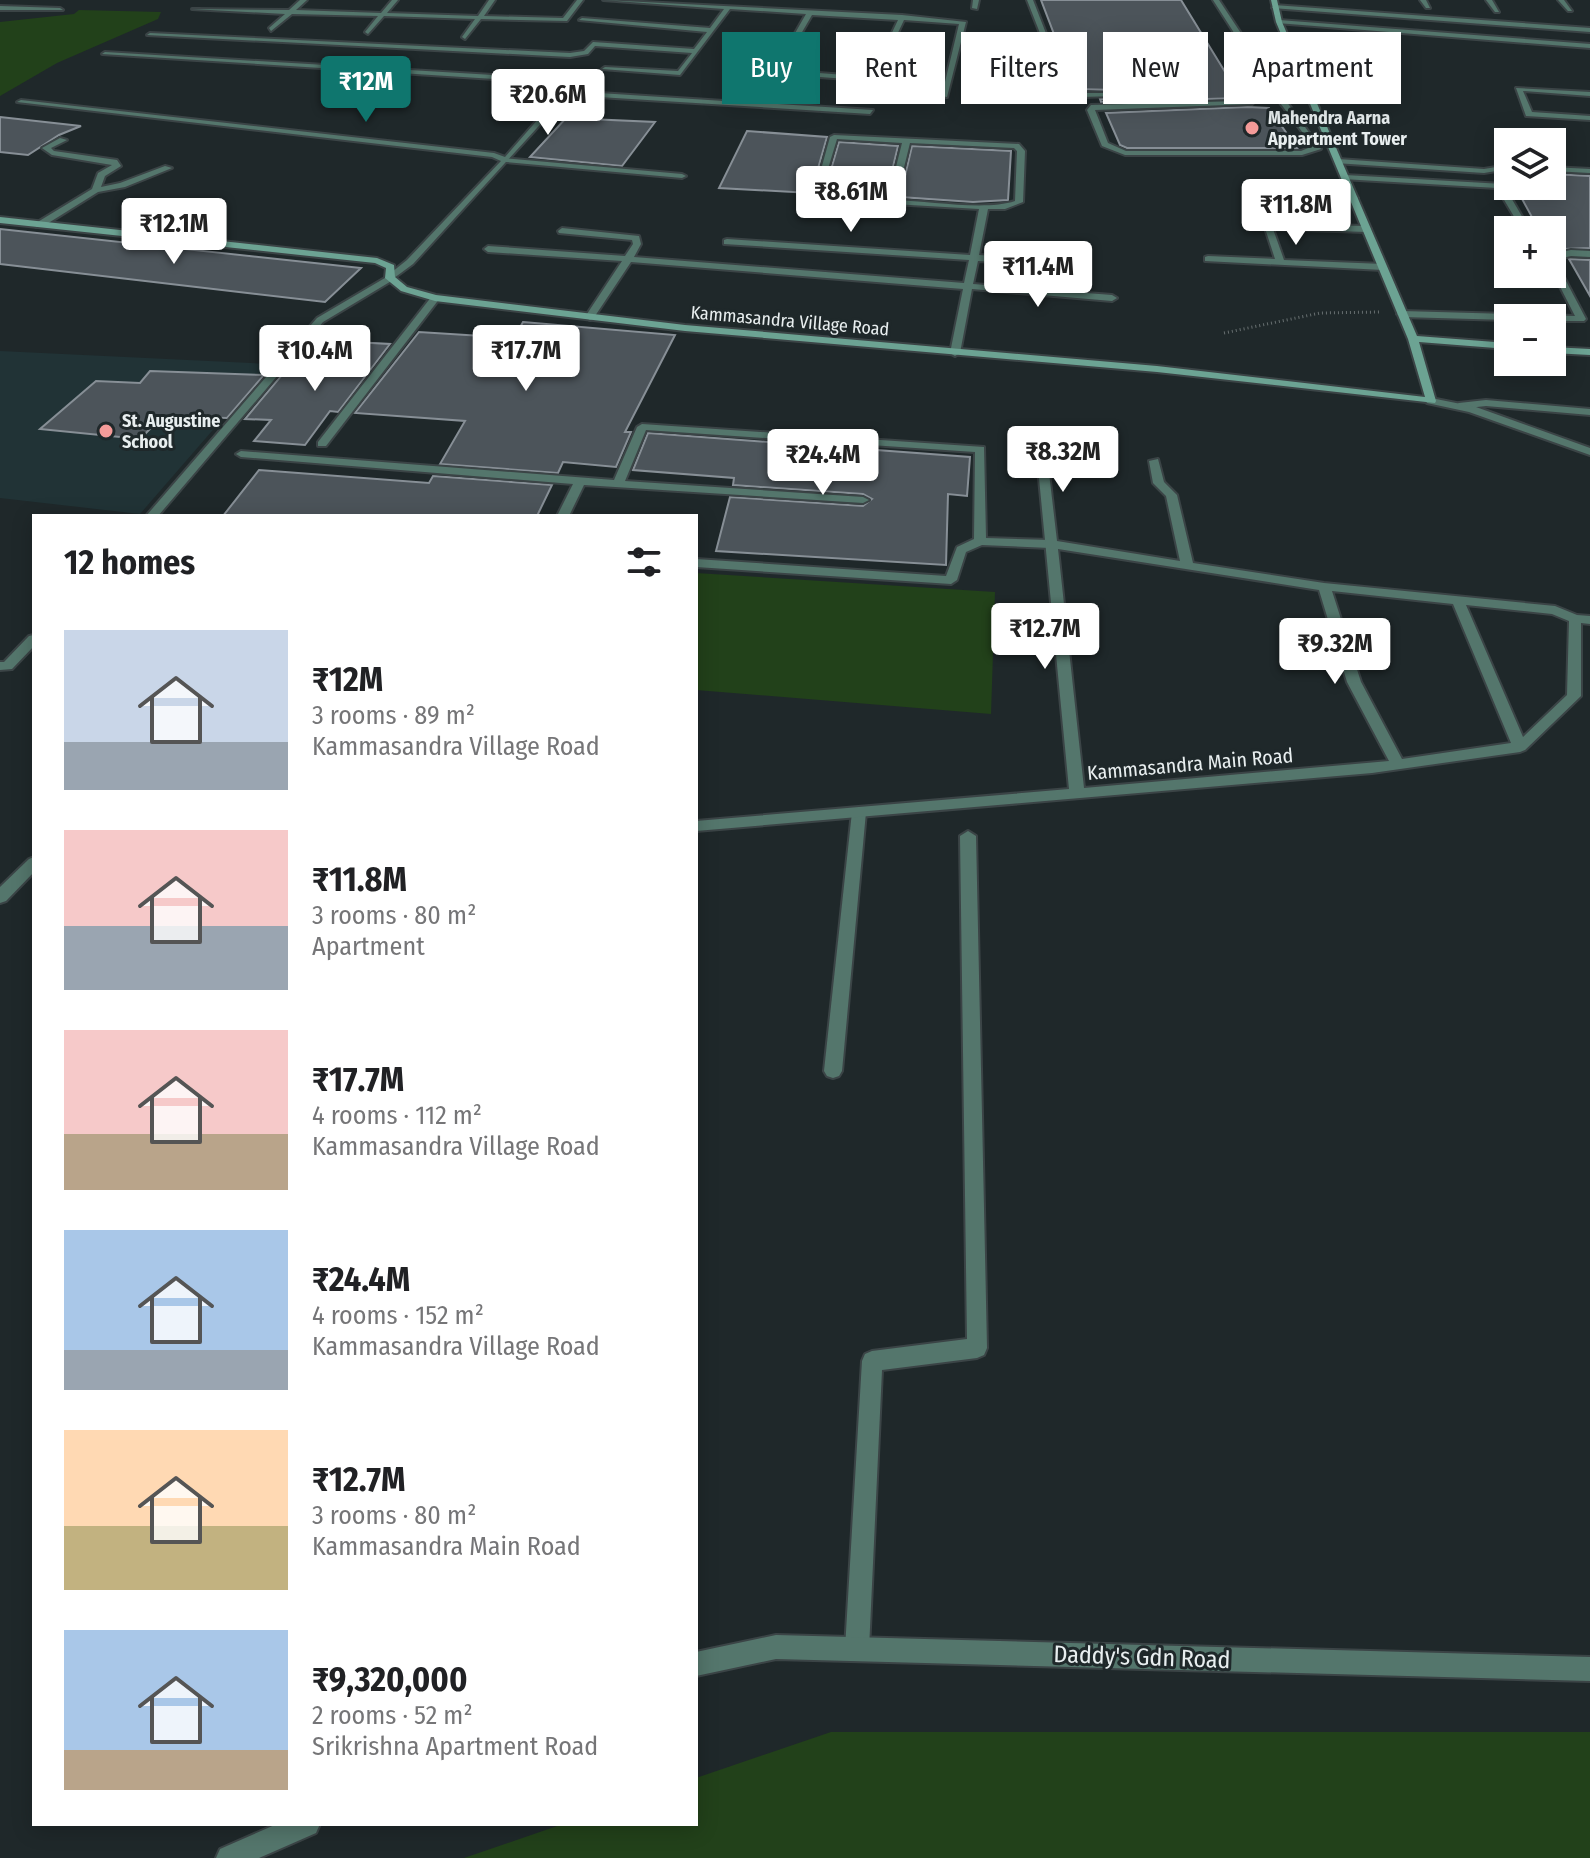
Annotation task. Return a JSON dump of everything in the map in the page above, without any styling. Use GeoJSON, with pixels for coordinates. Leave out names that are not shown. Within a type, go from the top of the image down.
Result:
{"type":"FeatureCollection","features":[{"type":"Feature","properties":{"kind":"street"},"geometry":{"type":"LineString","coordinates":[[271,29],[304,0]]}},
{"type":"Feature","properties":{"kind":"street"},"geometry":{"type":"LineString","coordinates":[[368,32],[395,0]]}},
{"type":"Feature","properties":{"kind":"street"},"geometry":{"type":"LineString","coordinates":[[465,37],[492,0]]}},
{"type":"Feature","properties":{"kind":"street"},"geometry":{"type":"LineString","coordinates":[[195,9],[565,20],[580,0]]}},
{"type":"Feature","properties":{"kind":"street"},"geometry":{"type":"LineString","coordinates":[[606,0],[963,22],[945,96]]}},
{"type":"Feature","properties":{"kind":"street"},"geometry":{"type":"LineString","coordinates":[[1030,0],[1065,91],[1079,95],[1103,95]]}},
{"type":"Feature","properties":{"kind":"street"},"geometry":{"type":"LineString","coordinates":[[1216,0],[1237,32]]}},
{"type":"Feature","properties":{"kind":"street"},"geometry":{"type":"LineString","coordinates":[[1489,0],[1497,11]]}},
{"type":"Feature","properties":{"kind":"street"},"geometry":{"type":"LineString","coordinates":[[1561,0],[1570,10]]}},
{"type":"Feature","properties":{"kind":"street"},"geometry":{"type":"LineString","coordinates":[[1431,401],[1413,339],[1279,22],[1274,3],[1590,30]]}},
{"type":"Feature","properties":{"kind":"street"},"geometry":{"type":"LineString","coordinates":[[0,8],[60,10]]}},
{"type":"Feature","properties":{"kind":"street"},"geometry":{"type":"LineString","coordinates":[[605,69],[680,73],[728,8]]}},
{"type":"Feature","properties":{"kind":"street"},"geometry":{"type":"LineString","coordinates":[[799,32],[810,12]]}},
{"type":"Feature","properties":{"kind":"street"},"geometry":{"type":"LineString","coordinates":[[895,32],[902,17]]}},
{"type":"Feature","properties":{"kind":"street"},"geometry":{"type":"LineString","coordinates":[[582,20],[712,30]]}},
{"type":"Feature","properties":{"kind":"street"},"geometry":{"type":"LineString","coordinates":[[1279,22],[1590,46]]}},
{"type":"Feature","properties":{"kind":"street"},"geometry":{"type":"LineString","coordinates":[[150,35],[570,55],[586,53],[593,44],[697,51]]}},
{"type":"Feature","properties":{"kind":"street"},"geometry":{"type":"LineString","coordinates":[[105,54],[560,81],[565,93]]}},
{"type":"Feature","properties":{"kind":"street"},"geometry":{"type":"LineString","coordinates":[[1590,94],[1518,89],[1529,114],[1590,118]]}},
{"type":"Feature","properties":{"kind":"street"},"geometry":{"type":"LineString","coordinates":[[565,93],[870,112]]}},
{"type":"Feature","properties":{"kind":"street"},"geometry":{"type":"LineString","coordinates":[[154,514],[320,320],[390,278],[410,262],[565,93]]}},
{"type":"Feature","properties":{"kind":"street"},"geometry":{"type":"LineString","coordinates":[[21,102],[449,149],[494,155],[506,160],[682,176]]}},
{"type":"Feature","properties":{"kind":"street"},"geometry":{"type":"LineString","coordinates":[[1224,102],[1105,104],[1091,110],[1105,144],[1125,153],[1314,151],[1318,147],[1285,104]]}},
{"type":"Feature","properties":{"kind":"street"},"geometry":{"type":"LineString","coordinates":[[1298,104],[1304,112],[1318,114]]}},
{"type":"Feature","properties":{"kind":"street"},"geometry":{"type":"LineString","coordinates":[[834,137],[1016,146],[1021,151],[1019,202],[1005,207],[984,207],[892,201],[842,199],[817,193],[834,137]]}},
{"type":"Feature","properties":{"kind":"street"},"geometry":{"type":"LineString","coordinates":[[892,201],[907,139]]}},
{"type":"Feature","properties":{"kind":"street"},"geometry":{"type":"LineString","coordinates":[[63,140],[46,148],[52,153],[114,162],[117,166],[101,175],[96,190]]}},
{"type":"Feature","properties":{"kind":"street"},"geometry":{"type":"LineString","coordinates":[[1338,161],[1494,169]]}},
{"type":"Feature","properties":{"kind":"street"},"geometry":{"type":"LineString","coordinates":[[39,225],[96,190],[122,185],[168,168]]}},
{"type":"Feature","properties":{"kind":"street"},"geometry":{"type":"LineString","coordinates":[[1566,170],[1590,171]]}},
{"type":"Feature","properties":{"kind":"street"},"geometry":{"type":"LineString","coordinates":[[1345,177],[1500,186],[1518,216]]}},
{"type":"Feature","properties":{"kind":"street"},"geometry":{"type":"LineString","coordinates":[[1280,262],[1259,197],[1354,198]]}},
{"type":"Feature","properties":{"kind":"street"},"geometry":{"type":"LineString","coordinates":[[955,353],[984,207]]}},
{"type":"Feature","properties":{"kind":"street","name":"Kammasandra Village Road"},"geometry":{"type":"LineString","coordinates":[[0,220],[377,261],[391,267],[390,278],[404,289],[435,298],[590,317],[955,353],[1157,369],[1431,401],[1459,406],[1590,452]]}},
{"type":"Feature","properties":{"kind":"street"},"geometry":{"type":"LineString","coordinates":[[1269,226],[1367,229]]}},
{"type":"Feature","properties":{"kind":"street"},"geometry":{"type":"LineString","coordinates":[[562,231],[636,238],[637,244],[590,317]]}},
{"type":"Feature","properties":{"kind":"street"},"geometry":{"type":"LineString","coordinates":[[727,242],[1074,264]]}},
{"type":"Feature","properties":{"kind":"street"},"geometry":{"type":"LineString","coordinates":[[1566,248],[1590,252]]}},
{"type":"Feature","properties":{"kind":"street"},"geometry":{"type":"LineString","coordinates":[[488,249],[1112,298]]}},
{"type":"Feature","properties":{"kind":"street"},"geometry":{"type":"LineString","coordinates":[[1566,255],[1590,252]]}},
{"type":"Feature","properties":{"kind":"street"},"geometry":{"type":"LineString","coordinates":[[1208,259],[1383,267]]}},
{"type":"Feature","properties":{"kind":"street"},"geometry":{"type":"LineString","coordinates":[[1566,284],[1586,319]]}},
{"type":"Feature","properties":{"kind":"street"},"geometry":{"type":"LineString","coordinates":[[322,444],[435,298]]}},
{"type":"Feature","properties":{"kind":"street"},"geometry":{"type":"LineString","coordinates":[[1402,314],[1494,317]]}},
{"type":"Feature","properties":{"kind":"street"},"geometry":{"type":"LineString","coordinates":[[1566,318],[1586,319]]}},
{"type":"Feature","properties":{"kind":"street"},"geometry":{"type":"LineString","coordinates":[[1413,339],[1494,345]]}},
{"type":"Feature","properties":{"kind":"street"},"geometry":{"type":"LineString","coordinates":[[1566,351],[1590,352]]}},
{"type":"Feature","properties":{"kind":"street"},"geometry":{"type":"LineString","coordinates":[[1459,406],[1486,403],[1590,412]]}},
{"type":"Feature","properties":{"kind":"street"},"geometry":{"type":"LineString","coordinates":[[618,484],[642,427],[980,449],[980,541]]}},
{"type":"Feature","properties":{"kind":"street"},"geometry":{"type":"LineString","coordinates":[[1041,447],[1077,793]]}},
{"type":"Feature","properties":{"kind":"street"},"geometry":{"type":"LineString","coordinates":[[241,454],[863,500]]}},
{"type":"Feature","properties":{"kind":"street"},"geometry":{"type":"LineString","coordinates":[[1154,461],[1159,483],[1171,495],[1187,565]]}},
{"type":"Feature","properties":{"kind":"street"},"geometry":{"type":"LineString","coordinates":[[564,514],[580,481]]}},
{"type":"Feature","properties":{"kind":"street"},"geometry":{"type":"LineString","coordinates":[[698,563],[951,580],[961,550],[980,541],[1050,544],[1324,587],[1458,600],[1555,610],[1582,619],[1574,696],[1520,747],[1458,600]]}},
{"type":"Feature","properties":{"kind":"street"},"geometry":{"type":"LineString","coordinates":[[1324,587],[1354,682],[1398,764]]}},
{"type":"Feature","properties":{"kind":"street"},"geometry":{"type":"LineString","coordinates":[[0,666],[7,666],[32,641]]}},
{"type":"Feature","properties":{"kind":"street","name":"Kammasandra Main Road"},"geometry":{"type":"LineString","coordinates":[[698,826],[1398,764],[1520,747]]}},
{"type":"Feature","properties":{"kind":"street"},"geometry":{"type":"LineString","coordinates":[[833,1071],[859,812]]}},
{"type":"Feature","properties":{"kind":"street"},"geometry":{"type":"LineString","coordinates":[[857,1649],[872,1361],[977,1348],[968,836]]}},
{"type":"Feature","properties":{"kind":"street"},"geometry":{"type":"LineString","coordinates":[[0,897],[32,865]]}},
{"type":"Feature","properties":{"kind":"street","name":"Daddy's Gdn Road"},"geometry":{"type":"LineString","coordinates":[[698,1664],[776,1647],[1590,1669]]}},
{"type":"Feature","properties":{"kind":"street"},"geometry":{"type":"LineString","coordinates":[[229,1858],[298,1826]]}},
{"type":"Feature","properties":{"kind":"path"},"geometry":{"type":"LineString","coordinates":[[1224,333],[1302,313],[1349,309]]}},
{"type":"Feature","properties":{"kind":"shaded area","name":"St. Augustine School"},"geometry":{"type":"Polygon","coordinates":[[[0,351],[270,364],[140,514],[0,498],[0,351]]]}},
{"type":"Feature","properties":{"kind":"green space"},"geometry":{"type":"Polygon","coordinates":[[[79,10],[161,12],[158,19],[57,63],[0,96],[0,22],[74,14],[79,10]]]}},
{"type":"Feature","properties":{"kind":"green space"},"geometry":{"type":"Polygon","coordinates":[[[698,573],[995,592],[991,714],[698,690],[698,573]]]}},
{"type":"Feature","properties":{"kind":"green space"},"geometry":{"type":"Polygon","coordinates":[[[831,1732],[1590,1732],[1590,1858],[464,1858],[557,1826],[698,1826],[698,1777],[831,1732]]]}},
{"type":"Feature","properties":{"kind":"building"},"geometry":{"type":"Polygon","coordinates":[[[1041,0],[1181,0],[1201,32],[1103,32],[1103,90],[1087,89],[1087,32],[1053,32],[1041,0]]]}},
{"type":"Feature","properties":{"kind":"building"},"geometry":{"type":"Polygon","coordinates":[[[1208,44],[1224,70],[1224,98],[1208,99],[1208,44]]]}},
{"type":"Feature","properties":{"kind":"building"},"geometry":{"type":"Polygon","coordinates":[[[1269,108],[1297,148],[1127,148],[1120,145],[1106,113],[1269,108]]]}},
{"type":"Feature","properties":{"kind":"building"},"geometry":{"type":"Polygon","coordinates":[[[0,117],[81,126],[59,135],[28,155],[0,152],[0,117]]]}},
{"type":"Feature","properties":{"kind":"building"},"geometry":{"type":"Polygon","coordinates":[[[566,118],[655,122],[622,166],[530,157],[566,118]]]}},
{"type":"Feature","properties":{"kind":"building"},"geometry":{"type":"Polygon","coordinates":[[[747,131],[827,137],[811,193],[719,188],[747,131]]]}},
{"type":"Feature","properties":{"kind":"building"},"geometry":{"type":"Polygon","coordinates":[[[839,142],[898,146],[886,196],[825,190],[839,142]]]}},
{"type":"Feature","properties":{"kind":"building"},"geometry":{"type":"Polygon","coordinates":[[[912,146],[1011,151],[1008,200],[973,202],[900,197],[912,146]]]}},
{"type":"Feature","properties":{"kind":"building"},"geometry":{"type":"Polygon","coordinates":[[[1566,175],[1590,176],[1590,248],[1566,249],[1566,216],[1531,216],[1523,200],[1566,200],[1566,175]]]}},
{"type":"Feature","properties":{"kind":"building"},"geometry":{"type":"Polygon","coordinates":[[[0,229],[361,268],[325,302],[0,264],[0,229]]]}},
{"type":"Feature","properties":{"kind":"building"},"geometry":{"type":"Polygon","coordinates":[[[1569,259],[1590,260],[1590,296],[1569,259]]]}},
{"type":"Feature","properties":{"kind":"building"},"geometry":{"type":"Polygon","coordinates":[[[523,322],[675,335],[625,432],[631,432],[616,467],[563,462],[558,473],[440,464],[465,421],[355,413],[419,332],[514,338],[523,322]]]}},
{"type":"Feature","properties":{"kind":"building"},"geometry":{"type":"Polygon","coordinates":[[[334,341],[390,344],[338,412],[330,411],[305,445],[254,441],[271,420],[245,419],[281,376],[305,376],[334,341]]]}},
{"type":"Feature","properties":{"kind":"building"},"geometry":{"type":"Polygon","coordinates":[[[150,371],[264,375],[227,418],[163,416],[140,439],[40,429],[96,381],[140,383],[150,371]]]}},
{"type":"Feature","properties":{"kind":"building"},"geometry":{"type":"Polygon","coordinates":[[[648,433],[970,457],[967,496],[948,494],[946,565],[716,551],[730,497],[863,506],[872,499],[863,494],[733,485],[734,478],[633,470],[648,433]]]}},
{"type":"Feature","properties":{"kind":"building"},"geometry":{"type":"Polygon","coordinates":[[[259,470],[429,483],[433,476],[552,485],[538,514],[225,514],[259,470]]]}},
{"type":"Feature","properties":{"kind":"place","name":"Mahendra Aarna Appartment Tower"},"geometry":{"type":"Point","coordinates":[1252,128]}},
{"type":"Feature","properties":{"kind":"place","name":"St. Augustine School"},"geometry":{"type":"Point","coordinates":[106,431]}}]}
